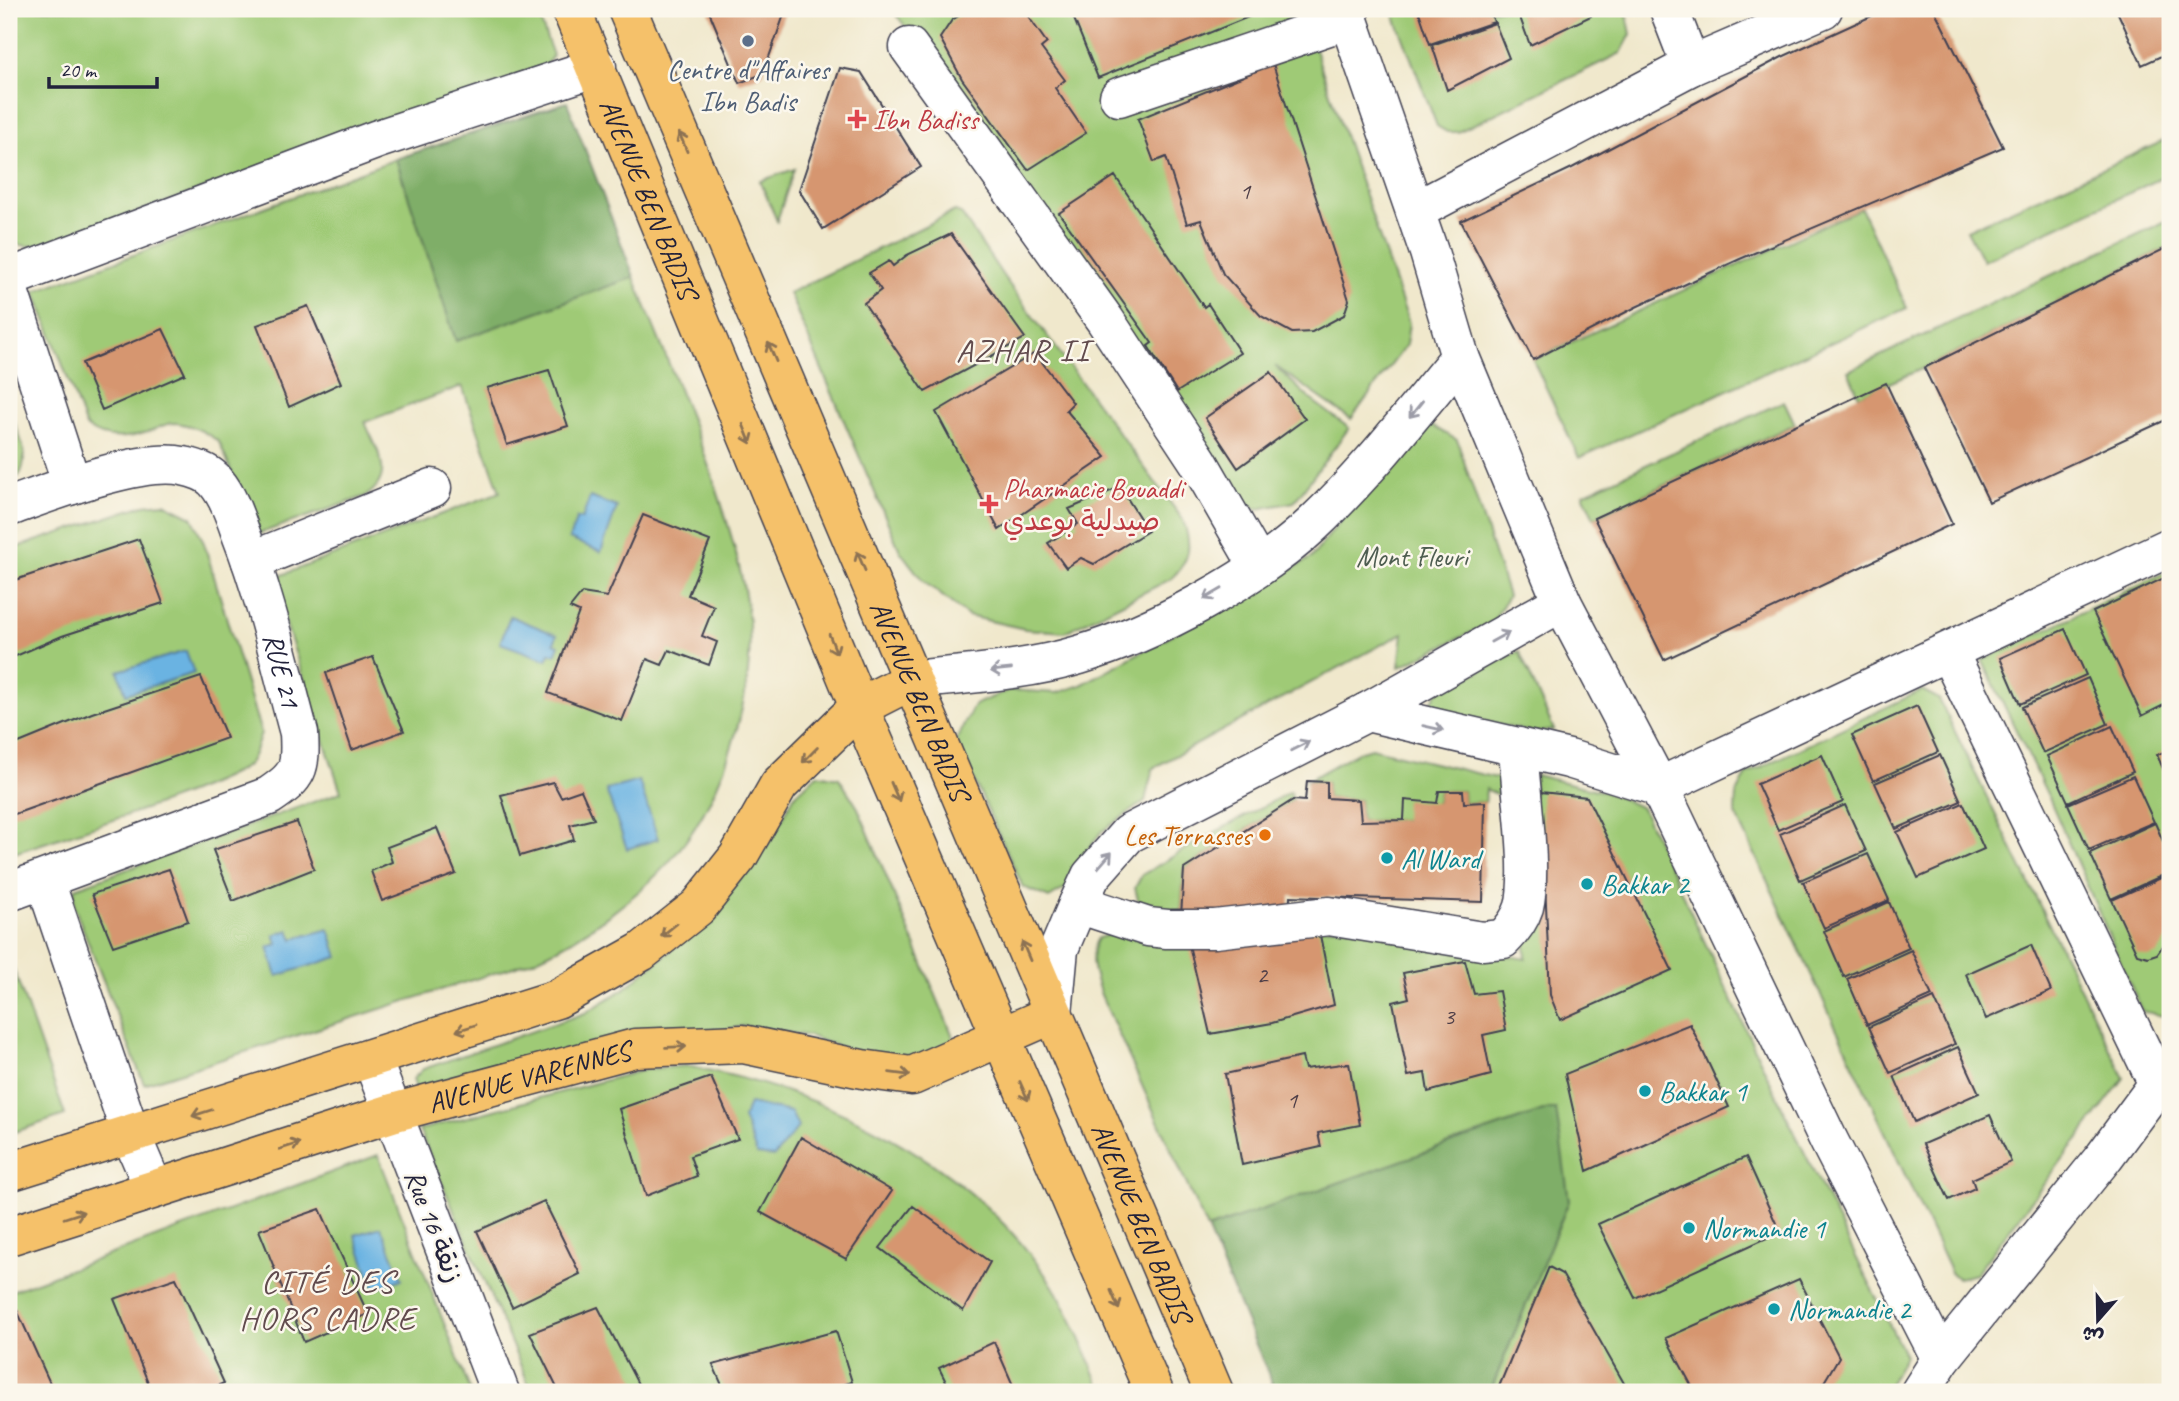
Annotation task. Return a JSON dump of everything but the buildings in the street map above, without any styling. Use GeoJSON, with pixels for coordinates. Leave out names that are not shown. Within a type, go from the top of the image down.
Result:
{"type":"FeatureCollection","features":[{"type":"Feature","properties":{"kind":"main road","name":"AVENUE BEN BADIS"},"geometry":{"type":"LineString","coordinates":[[571,9],[859,707],[1154,1392]]}},
{"type":"Feature","properties":{"kind":"main road","name":"AVENUE BEN BADIS"},"geometry":{"type":"LineString","coordinates":[[626,9],[1214,1392]]}},
{"type":"Feature","properties":{"kind":"main road"},"geometry":{"type":"LineString","coordinates":[[9,1172],[557,999],[641,952],[698,907],[738,858],[779,785],[859,707],[912,680]]}},
{"type":"Feature","properties":{"kind":"main road","name":"AVENUE VARENNES"},"geometry":{"type":"LineString","coordinates":[[9,1236],[392,1113],[635,1048],[743,1044],[862,1069],[912,1076],[1053,1014]]}},
{"type":"Feature","properties":{"kind":"street"},"geometry":{"type":"LineString","coordinates":[[1669,9],[1692,66]]}},
{"type":"Feature","properties":{"kind":"street"},"geometry":{"type":"LineString","coordinates":[[1415,211],[1692,66],[1823,9]]}},
{"type":"Feature","properties":{"kind":"street"},"geometry":{"type":"LineString","coordinates":[[1119,97],[1347,14],[1415,211],[1460,356],[1562,602],[1659,787],[1824,1130],[1941,1359]]}},
{"type":"Feature","properties":{"kind":"street"},"geometry":{"type":"LineString","coordinates":[[909,47],[1105,320],[1198,461],[1259,567]]}},
{"type":"Feature","properties":{"kind":"street"},"geometry":{"type":"LineString","coordinates":[[9,278],[378,139],[597,67]]}},
{"type":"Feature","properties":{"kind":"street"},"geometry":{"type":"LineString","coordinates":[[9,291],[72,485]]}},
{"type":"Feature","properties":{"kind":"street"},"geometry":{"type":"LineString","coordinates":[[912,680],[1012,669],[1076,656],[1128,639],[1259,567],[1313,524],[1374,460],[1460,356]]}},
{"type":"Feature","properties":{"kind":"street","name":"RUE 21"},"geometry":{"type":"LineString","coordinates":[[9,507],[72,485],[141,468],[179,465],[197,469],[215,480],[232,509],[251,561],[299,733],[301,762],[291,782],[269,796],[45,881],[9,892]]}},
{"type":"Feature","properties":{"kind":"street"},"geometry":{"type":"LineString","coordinates":[[251,561],[432,488]]}},
{"type":"Feature","properties":{"kind":"street"},"geometry":{"type":"LineString","coordinates":[[1367,712],[1518,747],[1659,787],[2170,547]]}},
{"type":"Feature","properties":{"kind":"street"},"geometry":{"type":"LineString","coordinates":[[1053,1014],[1059,949],[1091,876],[1128,834],[1367,712],[1562,602]]}},
{"type":"Feature","properties":{"kind":"street"},"geometry":{"type":"LineString","coordinates":[[1920,1392],[1941,1359],[2166,1084],[1949,653]]}},
{"type":"Feature","properties":{"kind":"street"},"geometry":{"type":"LineString","coordinates":[[1078,904],[1148,927],[1167,929],[1215,929],[1329,916],[1482,941],[1503,939],[1514,928],[1523,909],[1527,885],[1518,747]]}},
{"type":"Feature","properties":{"kind":"street"},"geometry":{"type":"LineString","coordinates":[[45,881],[131,1135],[154,1189]]}},
{"type":"Feature","properties":{"kind":"street","name":"Rue 16 زنقة"},"geometry":{"type":"LineString","coordinates":[[372,1059],[500,1392]]}},
{"type":"Feature","properties":{"kind":"green space"},"geometry":{"type":"Polygon","coordinates":[[[9,9],[536,9],[553,55],[545,67],[45,245],[26,246],[9,242],[9,9]]]}},
{"type":"Feature","properties":{"kind":"green space"},"geometry":{"type":"Polygon","coordinates":[[[892,9],[1301,9],[1409,323],[1406,345],[1351,419],[1275,366],[1309,398],[1349,428],[1294,502],[1258,509],[1238,502],[948,83],[892,9]]]}},
{"type":"Feature","properties":{"kind":"green space"},"geometry":{"type":"Polygon","coordinates":[[[1392,9],[1626,9],[1631,34],[1621,53],[1458,132],[1447,132],[1437,126],[1392,9]]]}},
{"type":"Feature","properties":{"kind":"green space"},"geometry":{"type":"Polygon","coordinates":[[[567,102],[634,277],[456,341],[396,159],[567,102]]]}},
{"type":"Feature","properties":{"kind":"green space"},"geometry":{"type":"Polygon","coordinates":[[[2170,138],[2170,174],[1983,261],[1967,230],[2170,138]]]}},
{"type":"Feature","properties":{"kind":"green space"},"geometry":{"type":"Polygon","coordinates":[[[396,159],[456,341],[634,277],[699,439],[739,565],[747,606],[749,636],[748,668],[736,734],[712,797],[679,850],[649,882],[592,928],[532,961],[144,1084],[74,906],[75,888],[341,792],[271,579],[500,492],[462,386],[365,422],[378,452],[382,471],[375,488],[366,496],[258,534],[219,442],[209,435],[174,423],[119,438],[102,435],[86,427],[35,291],[396,159]]]}},
{"type":"Feature","properties":{"kind":"green space"},"geometry":{"type":"Polygon","coordinates":[[[794,169],[777,221],[760,181],[794,169]]]}},
{"type":"Feature","properties":{"kind":"green space"},"geometry":{"type":"Polygon","coordinates":[[[1861,208],[1907,308],[1579,458],[1533,360],[1861,208]]]}},
{"type":"Feature","properties":{"kind":"green space"},"geometry":{"type":"Polygon","coordinates":[[[955,211],[962,215],[1003,276],[1183,520],[1186,529],[1188,552],[1183,565],[1171,579],[1065,632],[1025,629],[968,616],[923,581],[900,551],[789,293],[955,211]]]}},
{"type":"Feature","properties":{"kind":"green space"},"geometry":{"type":"Polygon","coordinates":[[[2170,219],[2170,246],[1924,368],[1859,396],[1848,371],[2170,219]]]}},
{"type":"Feature","properties":{"kind":"green space"},"geometry":{"type":"Polygon","coordinates":[[[1784,401],[1795,424],[1594,518],[1583,494],[1784,401]]]}},
{"type":"Feature","properties":{"kind":"green space"},"geometry":{"type":"Polygon","coordinates":[[[9,409],[22,443],[24,459],[19,476],[9,480],[9,409]]]}},
{"type":"Feature","properties":{"kind":"green space","name":"Mont Fleuri"},"geometry":{"type":"Polygon","coordinates":[[[1427,423],[1457,440],[1508,596],[1493,622],[1399,667],[1403,633],[1153,768],[1145,801],[1101,832],[1085,855],[1074,883],[1049,898],[1023,887],[956,741],[974,705],[1009,690],[1057,693],[1081,685],[1311,558],[1413,430],[1427,423]]]}},
{"type":"Feature","properties":{"kind":"green space"},"geometry":{"type":"Polygon","coordinates":[[[164,503],[192,517],[204,543],[261,733],[253,756],[249,763],[235,773],[209,785],[9,855],[9,550],[144,505],[164,503]]]}},
{"type":"Feature","properties":{"kind":"green space"},"geometry":{"type":"Polygon","coordinates":[[[2170,570],[2170,1012],[2163,1016],[2142,1011],[2049,798],[1982,660],[2170,570]]]}},
{"type":"Feature","properties":{"kind":"green space"},"geometry":{"type":"Polygon","coordinates":[[[1519,651],[1554,730],[1534,733],[1440,711],[1431,703],[1437,692],[1519,651]]]}},
{"type":"Feature","properties":{"kind":"green space"},"geometry":{"type":"Polygon","coordinates":[[[1922,690],[1939,699],[2124,1078],[1976,1274],[1958,1278],[1951,1273],[1735,812],[1736,795],[1747,774],[1922,690]]]}},
{"type":"Feature","properties":{"kind":"green space"},"geometry":{"type":"Polygon","coordinates":[[[1371,748],[1509,781],[1508,800],[1486,789],[1485,802],[1464,803],[1463,791],[1439,791],[1437,803],[1404,820],[1361,821],[1359,800],[1327,798],[1327,782],[1307,781],[1358,752],[1371,748]]]}},
{"type":"Feature","properties":{"kind":"green space"},"geometry":{"type":"Polygon","coordinates":[[[817,774],[839,778],[858,808],[952,1034],[954,1043],[945,1059],[869,1057],[809,1036],[744,1026],[416,1089],[413,1079],[423,1069],[585,1013],[624,989],[702,925],[773,837],[794,796],[817,774]]]}},
{"type":"Feature","properties":{"kind":"green space"},"geometry":{"type":"Polygon","coordinates":[[[1535,775],[1609,793],[1642,808],[1783,1109],[1905,1356],[1885,1392],[1490,1392],[1569,1201],[1549,1109],[1207,1229],[1101,995],[1092,959],[1098,938],[1112,934],[1351,927],[1526,959],[1523,909],[1535,775]]]}},
{"type":"Feature","properties":{"kind":"green space"},"geometry":{"type":"Polygon","coordinates":[[[1290,792],[1293,800],[1184,869],[1181,916],[1145,909],[1138,900],[1135,888],[1142,875],[1290,792]]]}},
{"type":"Feature","properties":{"kind":"green space"},"geometry":{"type":"Polygon","coordinates":[[[9,956],[65,1115],[9,1134],[9,956]]]}},
{"type":"Feature","properties":{"kind":"green space"},"geometry":{"type":"Polygon","coordinates":[[[687,1066],[738,1077],[838,1112],[886,1135],[931,1163],[973,1195],[1011,1232],[1044,1273],[1077,1331],[1102,1392],[532,1392],[419,1130],[648,1069],[687,1066]]]}},
{"type":"Feature","properties":{"kind":"green space"},"geometry":{"type":"Polygon","coordinates":[[[1549,1109],[1556,1109],[1569,1201],[1490,1392],[1276,1392],[1207,1229],[1549,1109]]]}},
{"type":"Feature","properties":{"kind":"green space"},"geometry":{"type":"Polygon","coordinates":[[[378,1155],[471,1392],[9,1392],[9,1292],[378,1155]]]}},
{"type":"Feature","properties":{"kind":"water"},"geometry":{"type":"Polygon","coordinates":[[[590,497],[617,507],[601,552],[569,539],[577,518],[582,519],[590,497]]]}},
{"type":"Feature","properties":{"kind":"water"},"geometry":{"type":"Polygon","coordinates":[[[510,616],[557,635],[554,643],[559,645],[555,655],[550,653],[547,660],[500,643],[510,616]]]}},
{"type":"Feature","properties":{"kind":"water"},"geometry":{"type":"Polygon","coordinates":[[[186,651],[194,673],[126,694],[118,671],[186,651]]]}},
{"type":"Feature","properties":{"kind":"water"},"geometry":{"type":"Polygon","coordinates":[[[639,781],[658,839],[627,849],[606,790],[639,781]]]}},
{"type":"Feature","properties":{"kind":"water"},"geometry":{"type":"Polygon","coordinates":[[[329,929],[338,957],[277,976],[268,947],[278,944],[274,935],[289,930],[293,939],[329,929]]]}},
{"type":"Feature","properties":{"kind":"water"},"geometry":{"type":"Polygon","coordinates":[[[749,1104],[791,1112],[798,1127],[774,1157],[757,1155],[743,1118],[749,1104]]]}},
{"type":"Feature","properties":{"kind":"water"},"geometry":{"type":"Polygon","coordinates":[[[381,1227],[402,1279],[374,1289],[355,1235],[381,1227]]]}},
{"type":"Feature","properties":{"kind":"place","name":"Centre d\"Affaires Ibn Badis"},"geometry":{"type":"Point","coordinates":[748,41]}},
{"type":"Feature","properties":{"kind":"place","name":"Ibn Badiss"},"geometry":{"type":"Point","coordinates":[857,119]}},
{"type":"Feature","properties":{"kind":"place","name":"Pharmacie Bouaddi صيدلية بوعدي"},"geometry":{"type":"Point","coordinates":[989,504]}},
{"type":"Feature","properties":{"kind":"place","name":"Les Terrasses"},"geometry":{"type":"Point","coordinates":[1265,835]}},
{"type":"Feature","properties":{"kind":"place","name":"Al Ward"},"geometry":{"type":"Point","coordinates":[1387,858]}},
{"type":"Feature","properties":{"kind":"place","name":"Bakkar 2"},"geometry":{"type":"Point","coordinates":[1587,884]}},
{"type":"Feature","properties":{"kind":"place","name":"Bakkar 1"},"geometry":{"type":"Point","coordinates":[1645,1091]}},
{"type":"Feature","properties":{"kind":"place","name":"Normandie 1"},"geometry":{"type":"Point","coordinates":[1689,1228]}},
{"type":"Feature","properties":{"kind":"place","name":"Normandie 2"},"geometry":{"type":"Point","coordinates":[1774,1309]}},
{"type":"Feature","properties":{"kind":"district","name":"AZHAR II"},"geometry":{"type":"Point","coordinates":[1023,350]}},
{"type":"Feature","properties":{"kind":"district","name":"CITÉ DES HORS CADRE"},"geometry":{"type":"Point","coordinates":[328,1300]}}]}
